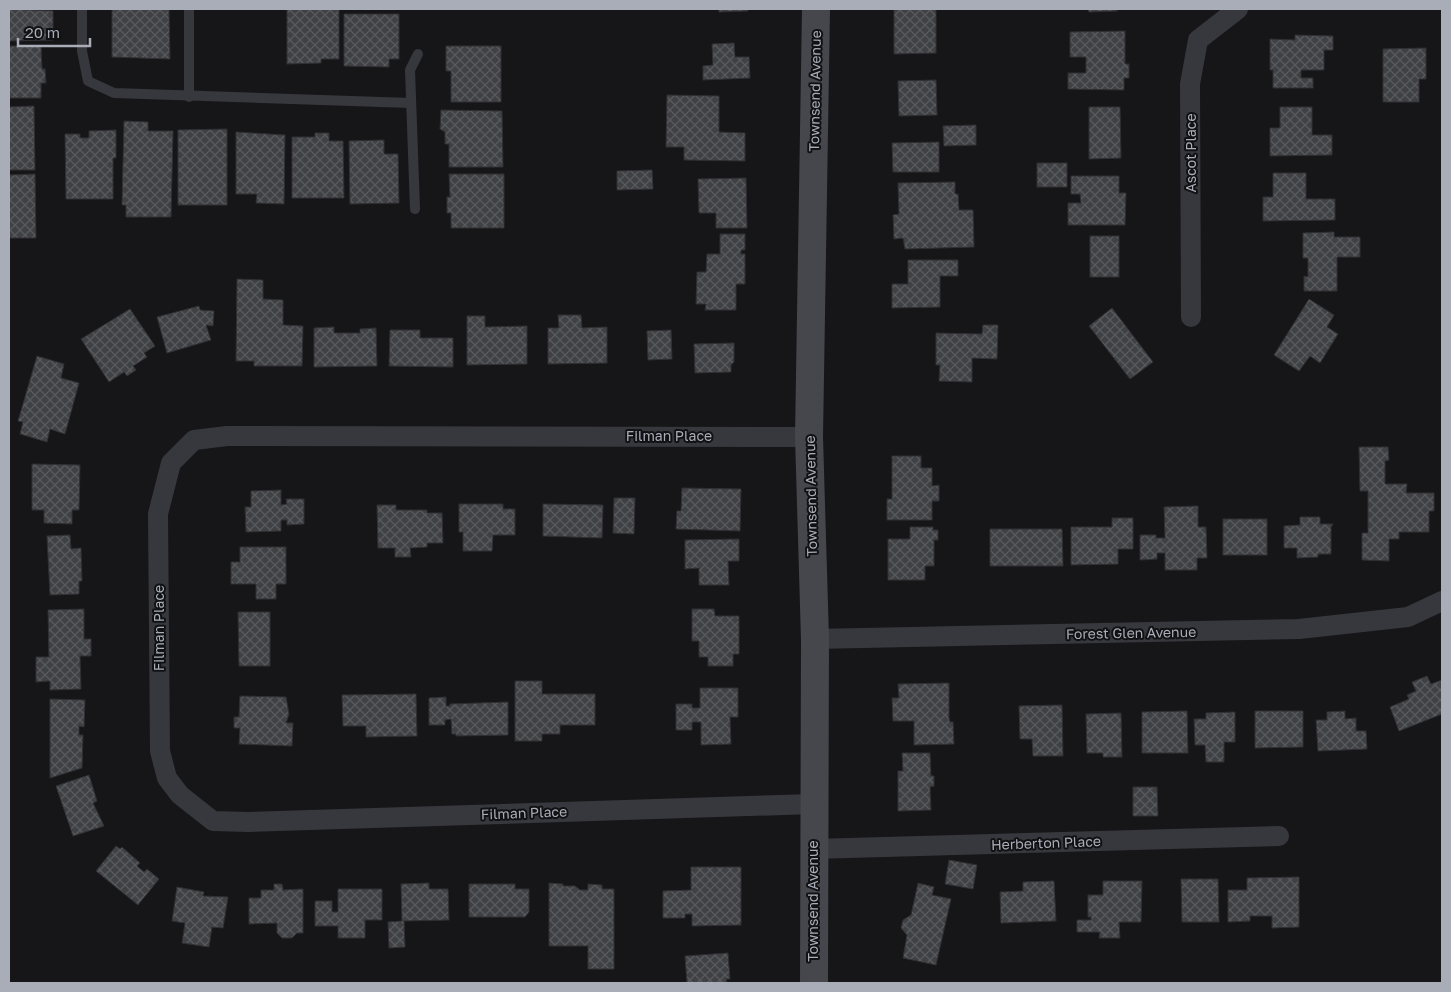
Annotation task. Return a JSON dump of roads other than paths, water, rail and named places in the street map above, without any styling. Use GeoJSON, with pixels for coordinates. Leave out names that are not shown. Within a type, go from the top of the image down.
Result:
{"type":"FeatureCollection","features":[{"type":"Feature","properties":{"kind":"street","name":"Townsend Avenue"},"geometry":{"type":"LineString","coordinates":[[814,983],[813,804],[815,639],[809,436],[816,9]]}},
{"type":"Feature","properties":{"kind":"street","name":"Ascot Place"},"geometry":{"type":"LineString","coordinates":[[1191,317],[1190,84],[1198,40],[1238,9]]}},
{"type":"Feature","properties":{"kind":"street","name":"Filman Place"},"geometry":{"type":"LineString","coordinates":[[809,436],[227,436],[194,440],[171,462],[158,514],[160,751],[168,778],[180,795],[213,821],[259,822],[813,804]]}},
{"type":"Feature","properties":{"kind":"street","name":"Forest Glen Avenue"},"geometry":{"type":"LineString","coordinates":[[815,639],[1299,629],[1408,617],[1442,601]]}},
{"type":"Feature","properties":{"kind":"street","name":"Herberton Place"},"geometry":{"type":"LineString","coordinates":[[813,849],[1279,836]]}},
{"type":"Feature","properties":{"kind":"lane"},"geometry":{"type":"LineString","coordinates":[[82,9],[82,51],[88,81],[114,93],[411,103]]}},
{"type":"Feature","properties":{"kind":"lane"},"geometry":{"type":"LineString","coordinates":[[189,9],[189,97]]}},
{"type":"Feature","properties":{"kind":"lane"},"geometry":{"type":"LineString","coordinates":[[415,209],[410,70],[418,54]]}}]}
